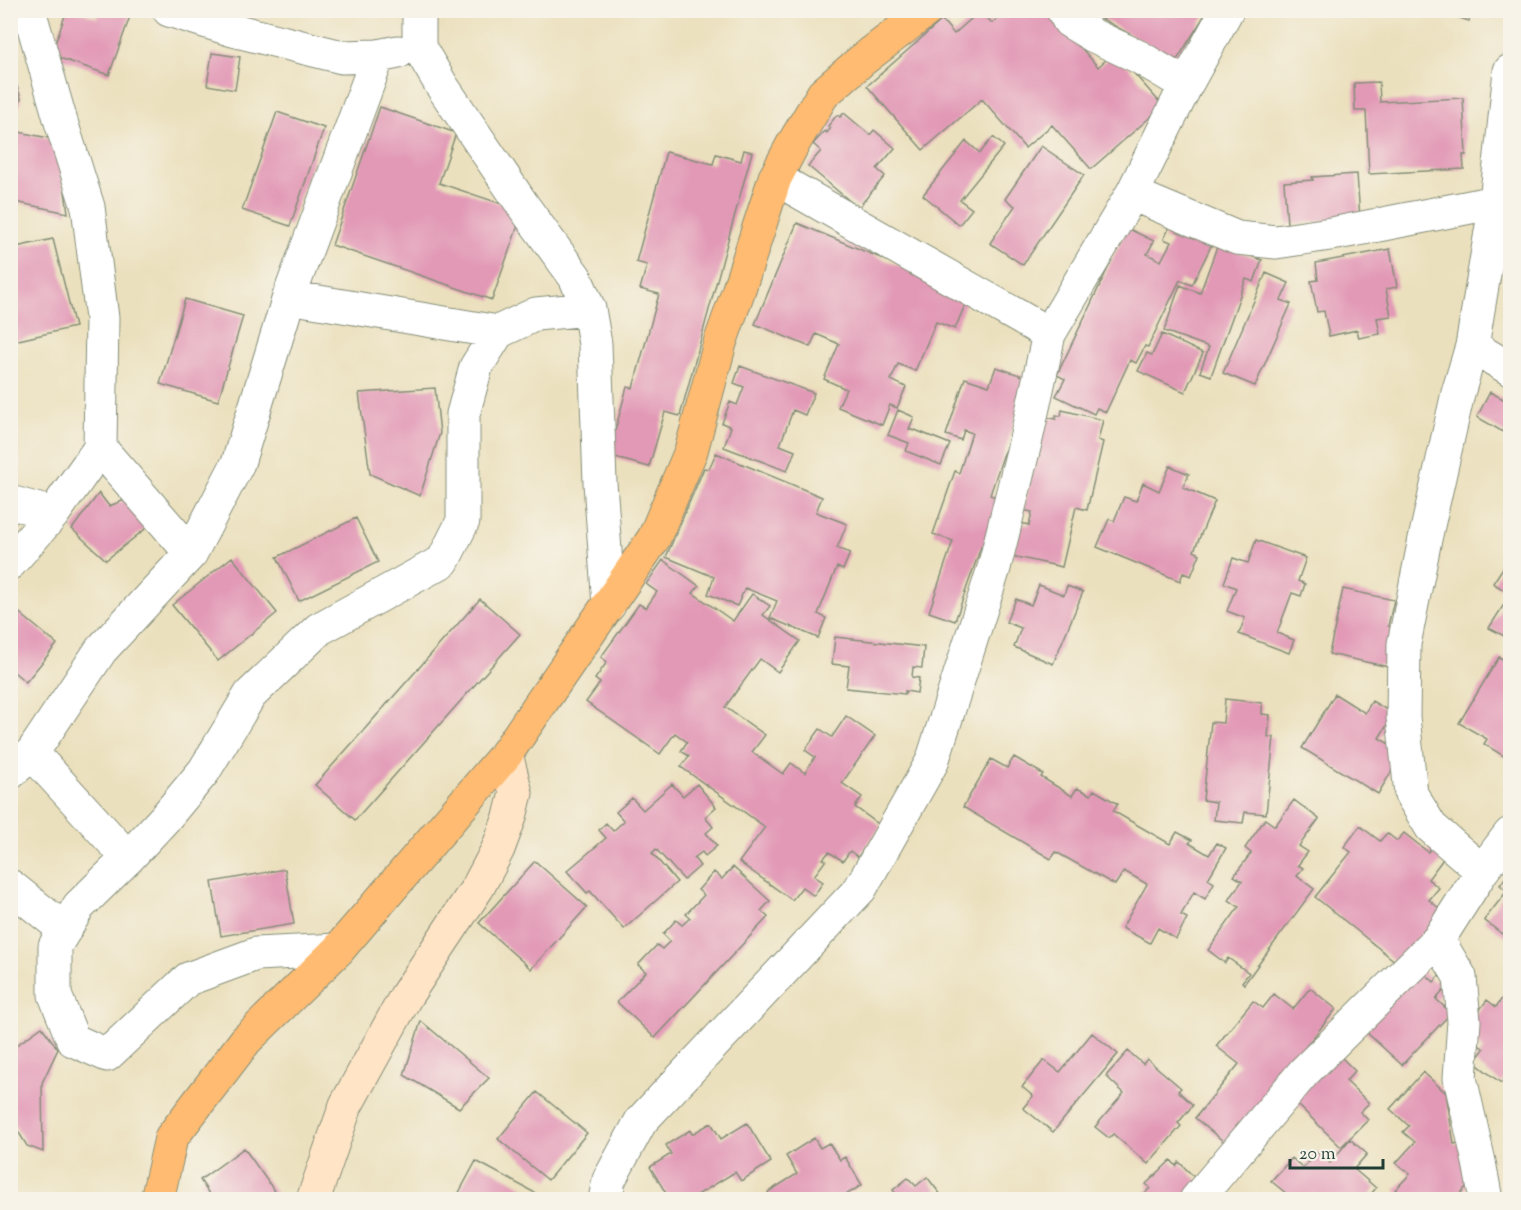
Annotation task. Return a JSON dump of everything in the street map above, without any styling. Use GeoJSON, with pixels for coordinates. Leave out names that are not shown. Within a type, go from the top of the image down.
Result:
{"type":"FeatureCollection","features":[{"type":"Feature","properties":{"kind":"main road"},"geometry":{"type":"LineString","coordinates":[[157,1200],[171,1138],[246,1040],[338,950],[506,754],[654,538],[691,451],[720,343],[775,178],[823,94],[927,10]]}},
{"type":"Feature","properties":{"kind":"street"},"geometry":{"type":"LineString","coordinates":[[10,563],[53,514],[100,448],[102,318],[88,207],[29,10]]}},
{"type":"Feature","properties":{"kind":"street"},"geometry":{"type":"LineString","coordinates":[[169,10],[233,30],[342,57],[378,56],[419,47]]}},
{"type":"Feature","properties":{"kind":"street"},"geometry":{"type":"LineString","coordinates":[[419,10],[419,47],[442,86],[524,207],[575,277],[589,309],[595,344],[600,483],[609,605]]}},
{"type":"Feature","properties":{"kind":"street"},"geometry":{"type":"LineString","coordinates":[[1063,10],[1069,21],[1094,36],[1139,57],[1186,86]]}},
{"type":"Feature","properties":{"kind":"street"},"geometry":{"type":"LineString","coordinates":[[605,1200],[609,1180],[641,1121],[860,889],[932,762],[994,568],[1049,334],[1132,194],[1227,10]]}},
{"type":"Feature","properties":{"kind":"street"},"geometry":{"type":"LineString","coordinates":[[128,858],[21,763],[101,650],[191,553],[238,464],[288,297],[378,56]]}},
{"type":"Feature","properties":{"kind":"street"},"geometry":{"type":"LineString","coordinates":[[1482,871],[1431,826],[1411,794],[1403,717],[1404,644],[1458,393],[1472,346],[1496,202],[1510,71]]}},
{"type":"Feature","properties":{"kind":"street"},"geometry":{"type":"LineString","coordinates":[[775,178],[1049,334]]}},
{"type":"Feature","properties":{"kind":"street"},"geometry":{"type":"LineString","coordinates":[[1132,194],[1237,238],[1276,242],[1337,233],[1496,202]]}},
{"type":"Feature","properties":{"kind":"street"},"geometry":{"type":"LineString","coordinates":[[288,297],[498,332]]}},
{"type":"Feature","properties":{"kind":"street"},"geometry":{"type":"LineString","coordinates":[[338,950],[256,954],[188,979],[107,1055],[73,1040],[56,994],[56,946],[80,906],[165,818],[204,771],[250,695],[319,629],[443,561],[463,521],[463,414],[476,367],[498,332],[536,314],[589,309]]}},
{"type":"Feature","properties":{"kind":"street"},"geometry":{"type":"LineString","coordinates":[[1472,346],[1510,369]]}},
{"type":"Feature","properties":{"kind":"street"},"geometry":{"type":"LineString","coordinates":[[100,448],[191,553]]}},
{"type":"Feature","properties":{"kind":"street"},"geometry":{"type":"LineString","coordinates":[[10,502],[53,514]]}},
{"type":"Feature","properties":{"kind":"street"},"geometry":{"type":"LineString","coordinates":[[314,1200],[346,1105],[406,996],[478,887],[498,849],[516,793],[506,754]]}},
{"type":"Feature","properties":{"kind":"street"},"geometry":{"type":"LineString","coordinates":[[1196,1200],[1304,1072],[1438,940],[1482,871],[1510,834]]}},
{"type":"Feature","properties":{"kind":"street"},"geometry":{"type":"LineString","coordinates":[[10,886],[65,930]]}},
{"type":"Feature","properties":{"kind":"street"},"geometry":{"type":"LineString","coordinates":[[1438,940],[1460,977],[1464,1021],[1460,1077],[1486,1200]]}},
{"type":"Feature","properties":{"kind":"building"},"geometry":{"type":"Polygon","coordinates":[[[67,10],[76,10],[97,18],[100,10],[132,11],[109,75],[51,55],[67,10]]]}},
{"type":"Feature","properties":{"kind":"building"},"geometry":{"type":"Polygon","coordinates":[[[1007,10],[1048,10],[1098,67],[1115,52],[1163,106],[1091,169],[1052,125],[1025,148],[982,99],[923,150],[867,86],[942,20],[954,34],[980,11],[992,23],[1007,10]]]}},
{"type":"Feature","properties":{"kind":"building"},"geometry":{"type":"Polygon","coordinates":[[[1092,10],[1208,10],[1177,60],[1091,13],[1092,10]]]}},
{"type":"Feature","properties":{"kind":"building"},"geometry":{"type":"Polygon","coordinates":[[[1436,10],[1472,10],[1469,21],[1436,10]]]}},
{"type":"Feature","properties":{"kind":"building"},"geometry":{"type":"Polygon","coordinates":[[[212,53],[240,57],[235,90],[207,85],[212,53]]]}},
{"type":"Feature","properties":{"kind":"building"},"geometry":{"type":"Polygon","coordinates":[[[11,69],[21,98],[10,136],[11,69]]]}},
{"type":"Feature","properties":{"kind":"building"},"geometry":{"type":"Polygon","coordinates":[[[1379,82],[1380,102],[1463,98],[1466,155],[1463,155],[1464,169],[1369,174],[1366,111],[1355,111],[1354,83],[1379,82]]]}},
{"type":"Feature","properties":{"kind":"building"},"geometry":{"type":"Polygon","coordinates":[[[380,107],[456,133],[439,183],[523,211],[492,300],[332,245],[380,107]]]}},
{"type":"Feature","properties":{"kind":"building"},"geometry":{"type":"Polygon","coordinates":[[[277,112],[324,128],[290,226],[242,210],[277,112]]]}},
{"type":"Feature","properties":{"kind":"building"},"geometry":{"type":"Polygon","coordinates":[[[844,113],[870,135],[874,130],[895,148],[877,169],[885,176],[858,208],[808,166],[821,151],[813,144],[825,131],[827,133],[831,128],[828,126],[837,115],[840,117],[844,113]]]}},
{"type":"Feature","properties":{"kind":"building"},"geometry":{"type":"Polygon","coordinates":[[[19,132],[58,140],[68,213],[10,201],[10,173],[19,132]]]}},
{"type":"Feature","properties":{"kind":"building"},"geometry":{"type":"Polygon","coordinates":[[[993,137],[1004,146],[960,200],[972,209],[959,225],[923,195],[966,141],[980,153],[993,137]]]}},
{"type":"Feature","properties":{"kind":"building"},"geometry":{"type":"Polygon","coordinates":[[[1041,146],[1084,175],[1023,265],[990,243],[1015,206],[1005,199],[1041,146]]]}},
{"type":"Feature","properties":{"kind":"building"},"geometry":{"type":"Polygon","coordinates":[[[744,150],[752,152],[680,416],[665,412],[649,467],[608,456],[627,387],[633,388],[659,294],[640,289],[647,265],[636,262],[666,152],[713,164],[716,154],[741,161],[744,150]]]}},
{"type":"Feature","properties":{"kind":"building"},"geometry":{"type":"Polygon","coordinates":[[[1357,174],[1360,219],[1287,224],[1284,182],[1313,180],[1312,177],[1357,174]]]}},
{"type":"Feature","properties":{"kind":"building"},"geometry":{"type":"Polygon","coordinates":[[[797,223],[969,295],[955,329],[936,322],[915,371],[898,364],[891,380],[906,387],[897,408],[890,405],[882,425],[838,407],[846,389],[824,379],[839,344],[816,334],[810,347],[755,324],[797,223]]]}},
{"type":"Feature","properties":{"kind":"building"},"geometry":{"type":"Polygon","coordinates":[[[1171,224],[1212,244],[1192,285],[1180,280],[1148,347],[1145,346],[1136,363],[1130,360],[1106,412],[1097,408],[1094,414],[1056,396],[1065,379],[1057,375],[1127,228],[1154,241],[1147,254],[1161,261],[1171,242],[1164,239],[1171,224]]]}},
{"type":"Feature","properties":{"kind":"building"},"geometry":{"type":"Polygon","coordinates":[[[10,228],[16,247],[53,239],[75,327],[10,342],[10,228]]]}},
{"type":"Feature","properties":{"kind":"building"},"geometry":{"type":"Polygon","coordinates":[[[1218,244],[1262,260],[1254,282],[1246,279],[1211,376],[1200,372],[1209,347],[1164,331],[1180,285],[1200,293],[1218,244]]]}},
{"type":"Feature","properties":{"kind":"building"},"geometry":{"type":"Polygon","coordinates":[[[1390,249],[1397,287],[1386,289],[1391,316],[1377,318],[1380,334],[1359,338],[1357,330],[1329,336],[1324,311],[1317,312],[1311,281],[1318,280],[1316,263],[1390,249]]]}},
{"type":"Feature","properties":{"kind":"building"},"geometry":{"type":"Polygon","coordinates":[[[1266,273],[1289,283],[1281,300],[1291,304],[1255,386],[1223,373],[1266,273]]]}},
{"type":"Feature","properties":{"kind":"building"},"geometry":{"type":"Polygon","coordinates":[[[185,299],[243,316],[218,401],[160,384],[185,299]]]}},
{"type":"Feature","properties":{"kind":"building"},"geometry":{"type":"Polygon","coordinates":[[[1162,334],[1203,353],[1185,392],[1138,371],[1147,353],[1152,355],[1162,334]]]}},
{"type":"Feature","properties":{"kind":"building"},"geometry":{"type":"Polygon","coordinates":[[[740,366],[814,393],[805,415],[793,410],[780,445],[795,451],[787,471],[724,447],[731,427],[722,423],[730,402],[737,405],[744,387],[734,383],[740,366]]]}},
{"type":"Feature","properties":{"kind":"building"},"geometry":{"type":"Polygon","coordinates":[[[996,367],[1029,378],[990,495],[1002,499],[985,548],[981,547],[955,621],[929,612],[953,541],[933,534],[955,471],[959,473],[972,433],[964,430],[961,440],[946,435],[965,378],[989,386],[996,367]]]}},
{"type":"Feature","properties":{"kind":"building"},"geometry":{"type":"Polygon","coordinates":[[[435,388],[440,433],[420,496],[370,474],[359,393],[435,388]]]}},
{"type":"Feature","properties":{"kind":"building"},"geometry":{"type":"Polygon","coordinates":[[[1510,391],[1510,436],[1477,417],[1490,392],[1505,400],[1510,391]]]}},
{"type":"Feature","properties":{"kind":"building"},"geometry":{"type":"Polygon","coordinates":[[[898,410],[914,417],[909,429],[950,444],[941,465],[906,451],[909,443],[888,435],[898,410]]]}},
{"type":"Feature","properties":{"kind":"building"},"geometry":{"type":"Polygon","coordinates":[[[1062,410],[1103,420],[1098,440],[1103,442],[1087,510],[1076,507],[1062,567],[1012,556],[1020,523],[1029,525],[1032,512],[1023,510],[1045,417],[1056,419],[1056,415],[1061,416],[1062,410]]]}},
{"type":"Feature","properties":{"kind":"building"},"geometry":{"type":"Polygon","coordinates":[[[716,453],[822,497],[816,512],[847,524],[837,548],[850,553],[843,570],[837,567],[818,614],[826,618],[818,638],[770,618],[777,601],[745,588],[737,606],[708,594],[714,577],[666,557],[704,468],[709,469],[716,453]]]}},
{"type":"Feature","properties":{"kind":"building"},"geometry":{"type":"Polygon","coordinates":[[[1170,466],[1189,474],[1183,487],[1215,501],[1194,551],[1200,554],[1191,576],[1183,573],[1180,581],[1097,547],[1109,519],[1114,521],[1124,497],[1136,501],[1143,483],[1159,491],[1170,466]]]}},
{"type":"Feature","properties":{"kind":"building"},"geometry":{"type":"Polygon","coordinates":[[[99,493],[109,506],[138,495],[154,522],[106,560],[72,529],[99,493]]]}},
{"type":"Feature","properties":{"kind":"building"},"geometry":{"type":"Polygon","coordinates":[[[356,518],[378,562],[299,601],[277,557],[356,518]]]}},
{"type":"Feature","properties":{"kind":"building"},"geometry":{"type":"Polygon","coordinates":[[[1256,540],[1306,558],[1298,581],[1305,584],[1301,596],[1292,593],[1277,633],[1294,640],[1289,653],[1239,634],[1245,618],[1227,611],[1236,588],[1224,583],[1233,558],[1248,563],[1256,540]]]}},
{"type":"Feature","properties":{"kind":"building"},"geometry":{"type":"Polygon","coordinates":[[[232,557],[277,613],[218,661],[172,605],[232,557]]]}},
{"type":"Feature","properties":{"kind":"building"},"geometry":{"type":"Polygon","coordinates":[[[663,560],[699,586],[693,593],[733,621],[752,594],[770,606],[763,615],[800,641],[778,672],[760,659],[725,707],[765,735],[752,752],[783,774],[791,763],[805,773],[815,757],[805,750],[820,729],[832,737],[846,716],[875,736],[842,783],[862,797],[855,807],[881,826],[858,857],[850,851],[843,861],[829,852],[814,876],[823,882],[814,896],[802,887],[792,900],[739,862],[765,827],[681,767],[689,756],[681,751],[687,742],[675,733],[660,754],[586,702],[600,683],[595,679],[607,662],[601,657],[639,604],[646,608],[657,592],[646,584],[663,560]]]}},
{"type":"Feature","properties":{"kind":"building"},"geometry":{"type":"Polygon","coordinates":[[[1506,563],[1510,566],[1510,594],[1493,583],[1506,563]]]}},
{"type":"Feature","properties":{"kind":"building"},"geometry":{"type":"Polygon","coordinates":[[[1039,585],[1064,595],[1067,586],[1083,592],[1053,664],[1014,647],[1021,628],[1006,622],[1016,599],[1031,605],[1039,585]]]}},
{"type":"Feature","properties":{"kind":"building"},"geometry":{"type":"Polygon","coordinates":[[[1343,589],[1394,600],[1388,626],[1397,628],[1389,667],[1329,654],[1343,589]]]}},
{"type":"Feature","properties":{"kind":"building"},"geometry":{"type":"Polygon","coordinates":[[[1510,595],[1510,639],[1489,628],[1510,595]]]}},
{"type":"Feature","properties":{"kind":"building"},"geometry":{"type":"Polygon","coordinates":[[[480,599],[520,634],[355,820],[315,785],[480,599]]]}},
{"type":"Feature","properties":{"kind":"building"},"geometry":{"type":"Polygon","coordinates":[[[10,605],[57,644],[26,682],[10,669],[10,605]]]}},
{"type":"Feature","properties":{"kind":"building"},"geometry":{"type":"Polygon","coordinates":[[[835,637],[924,647],[922,668],[913,667],[912,677],[919,678],[917,693],[905,691],[905,694],[846,688],[849,666],[832,664],[835,637]]]}},
{"type":"Feature","properties":{"kind":"building"},"geometry":{"type":"Polygon","coordinates":[[[1499,657],[1510,663],[1510,760],[1484,744],[1487,739],[1459,723],[1499,657]]]}},
{"type":"Feature","properties":{"kind":"building"},"geometry":{"type":"Polygon","coordinates":[[[1335,694],[1365,713],[1372,701],[1394,714],[1379,738],[1403,752],[1378,794],[1302,748],[1335,694]]]}},
{"type":"Feature","properties":{"kind":"building"},"geometry":{"type":"Polygon","coordinates":[[[1225,699],[1262,703],[1262,714],[1270,715],[1268,737],[1274,737],[1266,814],[1245,812],[1243,823],[1214,820],[1216,802],[1203,800],[1211,722],[1223,723],[1225,699]]]}},
{"type":"Feature","properties":{"kind":"building"},"geometry":{"type":"Polygon","coordinates":[[[1014,757],[1043,774],[1041,777],[1072,796],[1077,788],[1091,795],[1094,790],[1118,804],[1113,811],[1170,844],[1177,832],[1192,840],[1189,843],[1209,855],[1217,843],[1226,848],[1208,879],[1214,883],[1205,899],[1194,892],[1181,915],[1187,918],[1176,939],[1158,928],[1150,943],[1122,928],[1147,884],[1124,871],[1115,885],[1056,852],[1051,859],[963,807],[991,759],[1007,768],[1014,757]]]}},
{"type":"Feature","properties":{"kind":"building"},"geometry":{"type":"Polygon","coordinates":[[[672,784],[683,796],[697,784],[716,807],[705,817],[713,827],[706,833],[717,846],[705,856],[702,852],[694,858],[700,866],[684,880],[656,849],[652,853],[677,882],[624,929],[590,891],[587,893],[567,871],[606,838],[599,830],[606,823],[613,831],[624,821],[616,812],[632,798],[643,810],[672,784]]]}},
{"type":"Feature","properties":{"kind":"building"},"geometry":{"type":"Polygon","coordinates":[[[1294,800],[1319,819],[1299,846],[1308,852],[1298,865],[1303,868],[1297,876],[1314,889],[1244,984],[1242,982],[1249,973],[1228,958],[1225,963],[1208,950],[1239,907],[1229,900],[1242,881],[1234,876],[1251,853],[1245,848],[1265,819],[1275,826],[1294,800]]]}},
{"type":"Feature","properties":{"kind":"building"},"geometry":{"type":"Polygon","coordinates":[[[1360,826],[1380,841],[1387,833],[1397,841],[1404,833],[1428,852],[1434,845],[1446,855],[1428,879],[1439,888],[1429,900],[1445,913],[1401,966],[1315,897],[1351,852],[1344,847],[1360,826]]]}},
{"type":"Feature","properties":{"kind":"building"},"geometry":{"type":"Polygon","coordinates":[[[535,861],[587,907],[531,969],[479,923],[535,861]]]}},
{"type":"Feature","properties":{"kind":"building"},"geometry":{"type":"Polygon","coordinates":[[[733,867],[770,901],[761,911],[768,917],[655,1038],[617,1002],[646,972],[638,965],[657,945],[662,949],[670,941],[663,934],[676,920],[682,925],[690,918],[686,914],[704,895],[698,890],[714,872],[722,879],[733,867]]]}},
{"type":"Feature","properties":{"kind":"building"},"geometry":{"type":"Polygon","coordinates":[[[285,869],[294,924],[221,936],[212,882],[285,869]]]}},
{"type":"Feature","properties":{"kind":"building"},"geometry":{"type":"Polygon","coordinates":[[[1510,871],[1510,940],[1484,920],[1507,891],[1500,885],[1510,871]]]}},
{"type":"Feature","properties":{"kind":"building"},"geometry":{"type":"Polygon","coordinates":[[[1419,968],[1434,982],[1440,975],[1450,984],[1436,999],[1451,1013],[1402,1065],[1365,1031],[1419,968]]]}},
{"type":"Feature","properties":{"kind":"building"},"geometry":{"type":"Polygon","coordinates":[[[1510,987],[1510,1072],[1501,1083],[1474,1062],[1484,1049],[1471,1039],[1472,1020],[1487,1000],[1496,1007],[1510,987]]]}},
{"type":"Feature","properties":{"kind":"building"},"geometry":{"type":"Polygon","coordinates":[[[1310,988],[1336,1009],[1251,1115],[1234,1150],[1195,1118],[1239,1064],[1216,1046],[1253,1001],[1263,1008],[1274,994],[1293,1009],[1310,988]]]}},
{"type":"Feature","properties":{"kind":"building"},"geometry":{"type":"Polygon","coordinates":[[[421,1021],[489,1078],[459,1108],[404,1075],[421,1021]]]}},
{"type":"Feature","properties":{"kind":"building"},"geometry":{"type":"Polygon","coordinates":[[[42,1027],[58,1049],[42,1083],[43,1152],[27,1146],[10,1118],[10,1050],[42,1027]]]}},
{"type":"Feature","properties":{"kind":"building"},"geometry":{"type":"Polygon","coordinates":[[[1092,1033],[1118,1054],[1053,1132],[1023,1108],[1033,1096],[1022,1087],[1044,1060],[1060,1072],[1092,1033]]]}},
{"type":"Feature","properties":{"kind":"building"},"geometry":{"type":"Polygon","coordinates":[[[1128,1051],[1143,1064],[1147,1059],[1181,1088],[1178,1091],[1193,1105],[1178,1123],[1181,1126],[1148,1164],[1113,1134],[1109,1138],[1095,1127],[1124,1093],[1106,1076],[1128,1051]]]}},
{"type":"Feature","properties":{"kind":"building"},"geometry":{"type":"Polygon","coordinates":[[[1339,1055],[1355,1071],[1346,1081],[1369,1103],[1360,1112],[1368,1120],[1341,1147],[1294,1101],[1339,1055]]]}},
{"type":"Feature","properties":{"kind":"building"},"geometry":{"type":"Polygon","coordinates":[[[1423,1072],[1446,1093],[1454,1144],[1462,1142],[1478,1173],[1455,1200],[1406,1200],[1395,1190],[1410,1174],[1396,1163],[1415,1142],[1403,1132],[1409,1126],[1390,1109],[1423,1072]]]}},
{"type":"Feature","properties":{"kind":"building"},"geometry":{"type":"Polygon","coordinates":[[[537,1092],[587,1133],[548,1180],[498,1139],[537,1092]]]}},
{"type":"Feature","properties":{"kind":"building"},"geometry":{"type":"Polygon","coordinates":[[[711,1123],[721,1139],[747,1123],[771,1162],[741,1181],[735,1172],[694,1197],[695,1200],[674,1200],[673,1198],[670,1200],[650,1167],[671,1154],[666,1145],[690,1130],[692,1134],[711,1123]]]}},
{"type":"Feature","properties":{"kind":"building"},"geometry":{"type":"Polygon","coordinates":[[[814,1138],[820,1148],[829,1143],[840,1160],[845,1157],[862,1185],[838,1200],[772,1200],[768,1192],[797,1174],[786,1156],[814,1138]]]}},
{"type":"Feature","properties":{"kind":"building"},"geometry":{"type":"Polygon","coordinates":[[[1350,1139],[1367,1154],[1354,1169],[1376,1188],[1366,1200],[1282,1200],[1287,1194],[1271,1181],[1292,1158],[1303,1168],[1317,1152],[1330,1163],[1350,1139]]]}},
{"type":"Feature","properties":{"kind":"building"},"geometry":{"type":"Polygon","coordinates":[[[244,1148],[281,1200],[213,1200],[200,1180],[244,1148]]]}},
{"type":"Feature","properties":{"kind":"building"},"geometry":{"type":"Polygon","coordinates":[[[1171,1160],[1176,1166],[1179,1162],[1198,1181],[1180,1200],[1146,1200],[1142,1196],[1150,1188],[1146,1184],[1171,1160]]]}},
{"type":"Feature","properties":{"kind":"building"},"geometry":{"type":"Polygon","coordinates":[[[476,1161],[548,1200],[455,1200],[476,1161]]]}},
{"type":"Feature","properties":{"kind":"building"},"geometry":{"type":"Polygon","coordinates":[[[927,1177],[941,1195],[936,1200],[900,1200],[893,1190],[908,1178],[916,1186],[927,1177]]]}}]}
